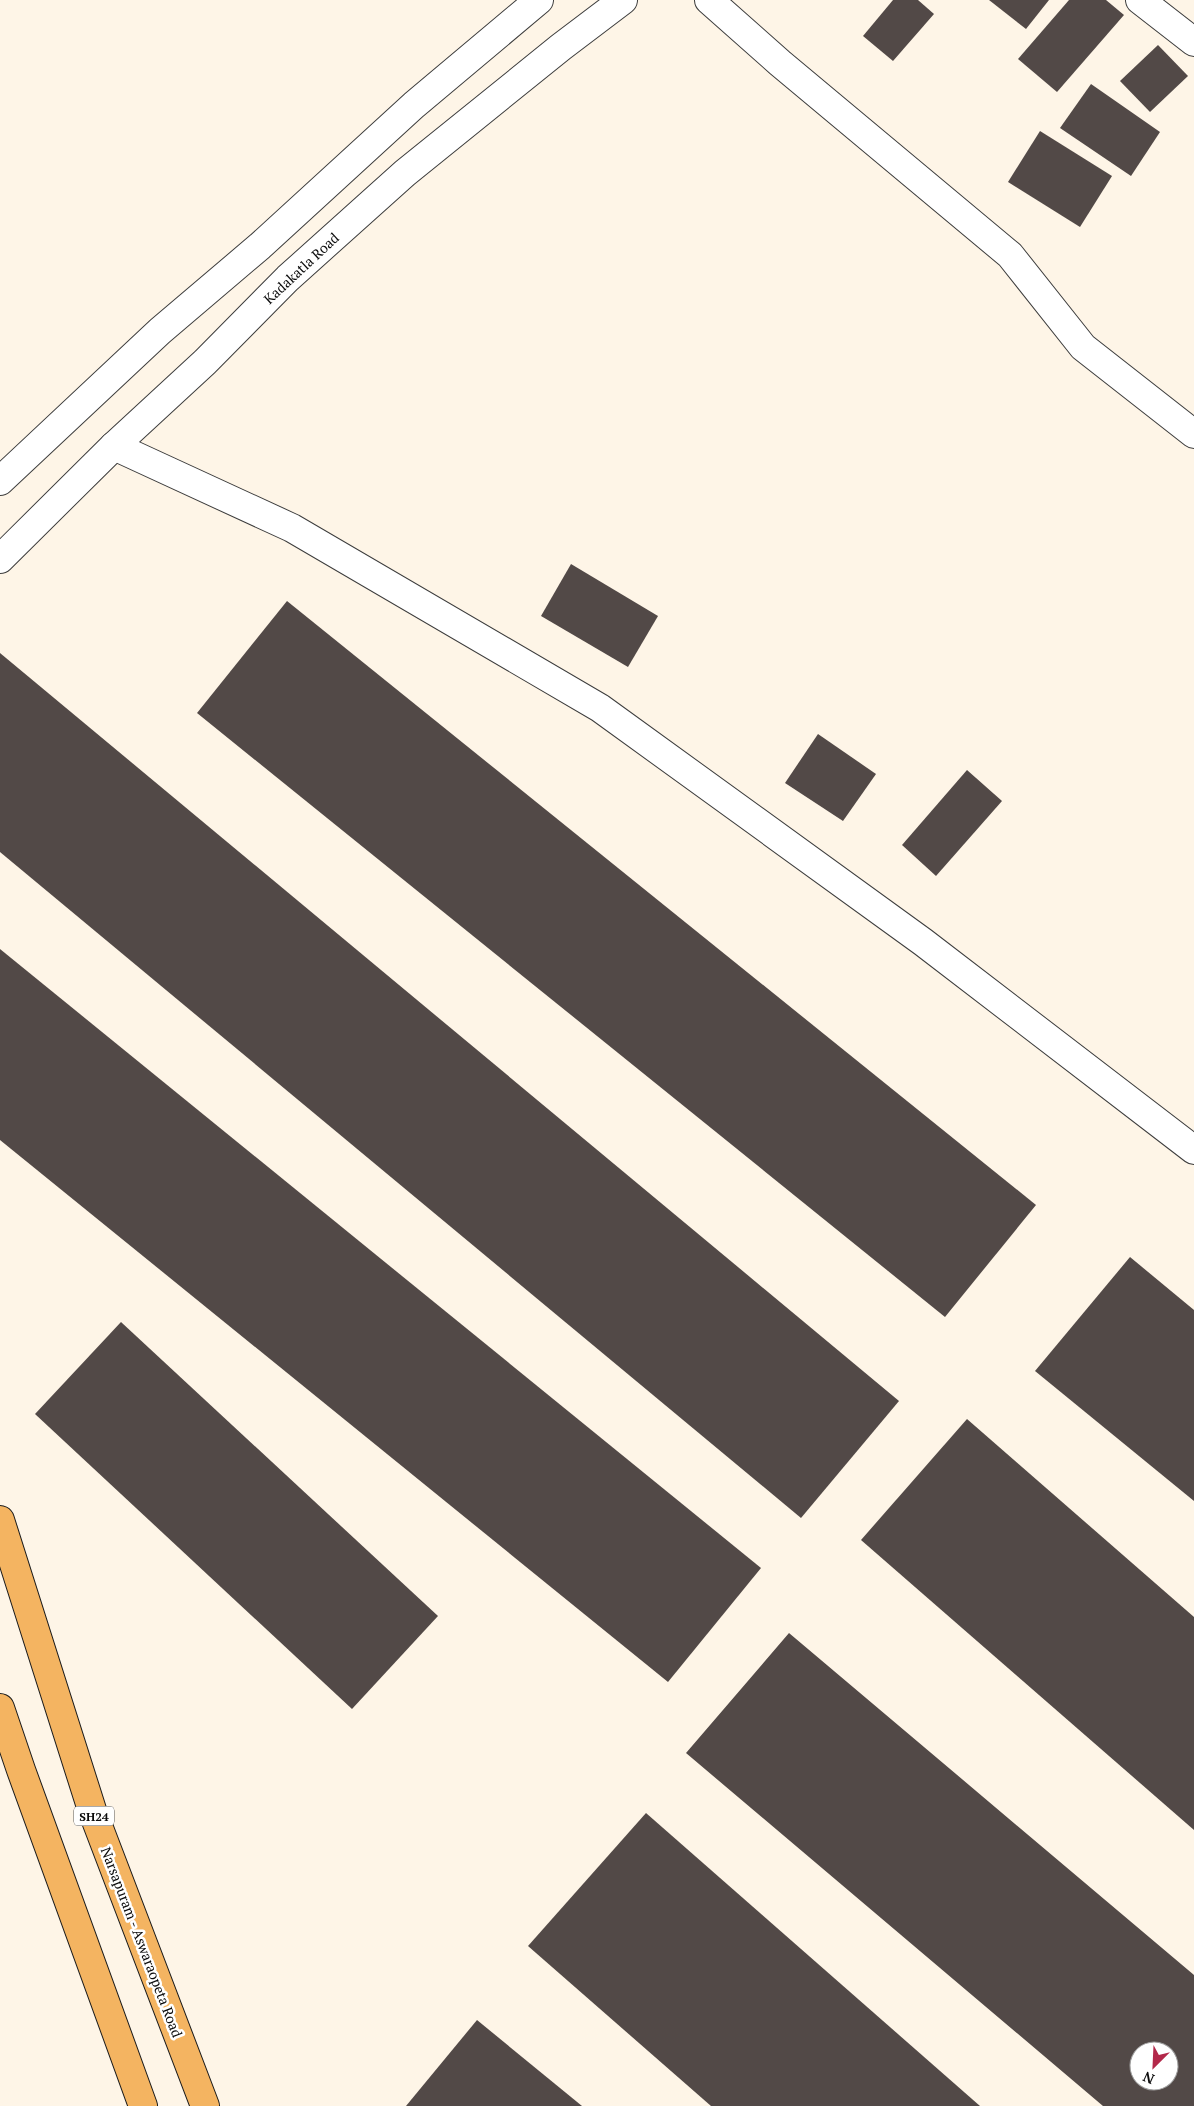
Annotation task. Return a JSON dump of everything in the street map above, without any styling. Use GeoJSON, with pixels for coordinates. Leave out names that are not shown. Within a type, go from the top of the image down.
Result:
{"type":"FeatureCollection","features":[{"type":"Feature","properties":{"kind":"main road","name":"Narsapuram - Aswaraopeta Road"},"geometry":{"type":"LineString","coordinates":[[0,1520],[92,1810],[204,2106]]}},
{"type":"Feature","properties":{"kind":"main road"},"geometry":{"type":"LineString","coordinates":[[0,1708],[143,2106]]}},
{"type":"Feature","properties":{"kind":"street"},"geometry":{"type":"LineString","coordinates":[[0,481],[160,331],[260,246],[414,105],[539,0]]}},
{"type":"Feature","properties":{"kind":"street","name":"Kadakatla Road"},"geometry":{"type":"LineString","coordinates":[[0,559],[114,446],[205,362],[288,278],[405,173],[561,47],[623,0]]}},
{"type":"Feature","properties":{"kind":"street"},"geometry":{"type":"LineString","coordinates":[[709,0],[780,63],[1010,255],[1083,347],[1194,434]]}},
{"type":"Feature","properties":{"kind":"street"},"geometry":{"type":"LineString","coordinates":[[1140,0],[1194,42]]}},
{"type":"Feature","properties":{"kind":"street"},"geometry":{"type":"LineString","coordinates":[[114,446],[292,528],[600,708],[923,942],[1194,1150]]}},
{"type":"Feature","properties":{"kind":"building"},"geometry":{"type":"Polygon","coordinates":[[[893,0],[918,0],[934,14],[893,61],[863,36],[893,0]]]}},
{"type":"Feature","properties":{"kind":"building"},"geometry":{"type":"Polygon","coordinates":[[[989,0],[1049,0],[1026,29],[989,0]]]}},
{"type":"Feature","properties":{"kind":"building"},"geometry":{"type":"Polygon","coordinates":[[[1069,0],[1106,0],[1124,15],[1057,92],[1018,59],[1069,0]]]}},
{"type":"Feature","properties":{"kind":"building"},"geometry":{"type":"Polygon","coordinates":[[[1158,45],[1188,76],[1150,112],[1120,81],[1158,45]]]}},
{"type":"Feature","properties":{"kind":"building"},"geometry":{"type":"Polygon","coordinates":[[[1091,84],[1160,132],[1131,176],[1060,128],[1091,84]]]}},
{"type":"Feature","properties":{"kind":"building"},"geometry":{"type":"Polygon","coordinates":[[[1040,131],[1112,176],[1080,227],[1008,182],[1040,131]]]}},
{"type":"Feature","properties":{"kind":"building"},"geometry":{"type":"Polygon","coordinates":[[[571,564],[658,616],[628,667],[541,616],[571,564]]]}},
{"type":"Feature","properties":{"kind":"building"},"geometry":{"type":"Polygon","coordinates":[[[287,601],[1036,1205],[945,1317],[197,713],[287,601]]]}},
{"type":"Feature","properties":{"kind":"building"},"geometry":{"type":"Polygon","coordinates":[[[0,653],[899,1401],[801,1518],[0,852],[0,653]]]}},
{"type":"Feature","properties":{"kind":"building"},"geometry":{"type":"Polygon","coordinates":[[[818,734],[876,774],[843,821],[785,783],[818,734]]]}},
{"type":"Feature","properties":{"kind":"building"},"geometry":{"type":"Polygon","coordinates":[[[967,770],[1002,801],[936,876],[902,845],[967,770]]]}},
{"type":"Feature","properties":{"kind":"building"},"geometry":{"type":"Polygon","coordinates":[[[0,949],[761,1568],[668,1682],[0,1140],[0,949]]]}},
{"type":"Feature","properties":{"kind":"building"},"geometry":{"type":"Polygon","coordinates":[[[1130,1257],[1194,1310],[1194,1501],[1035,1371],[1130,1257]]]}},
{"type":"Feature","properties":{"kind":"building"},"geometry":{"type":"Polygon","coordinates":[[[121,1322],[438,1616],[352,1709],[35,1414],[121,1322]]]}},
{"type":"Feature","properties":{"kind":"building"},"geometry":{"type":"Polygon","coordinates":[[[967,1419],[1194,1617],[1194,1830],[861,1540],[967,1419]]]}},
{"type":"Feature","properties":{"kind":"building"},"geometry":{"type":"Polygon","coordinates":[[[789,1633],[1194,1975],[1194,2106],[1103,2106],[686,1753],[789,1633]]]}},
{"type":"Feature","properties":{"kind":"building"},"geometry":{"type":"Polygon","coordinates":[[[646,1813],[980,2106],[711,2106],[528,1946],[646,1813]]]}},
{"type":"Feature","properties":{"kind":"building"},"geometry":{"type":"Polygon","coordinates":[[[477,2020],[582,2106],[406,2106],[477,2020]]]}}]}
